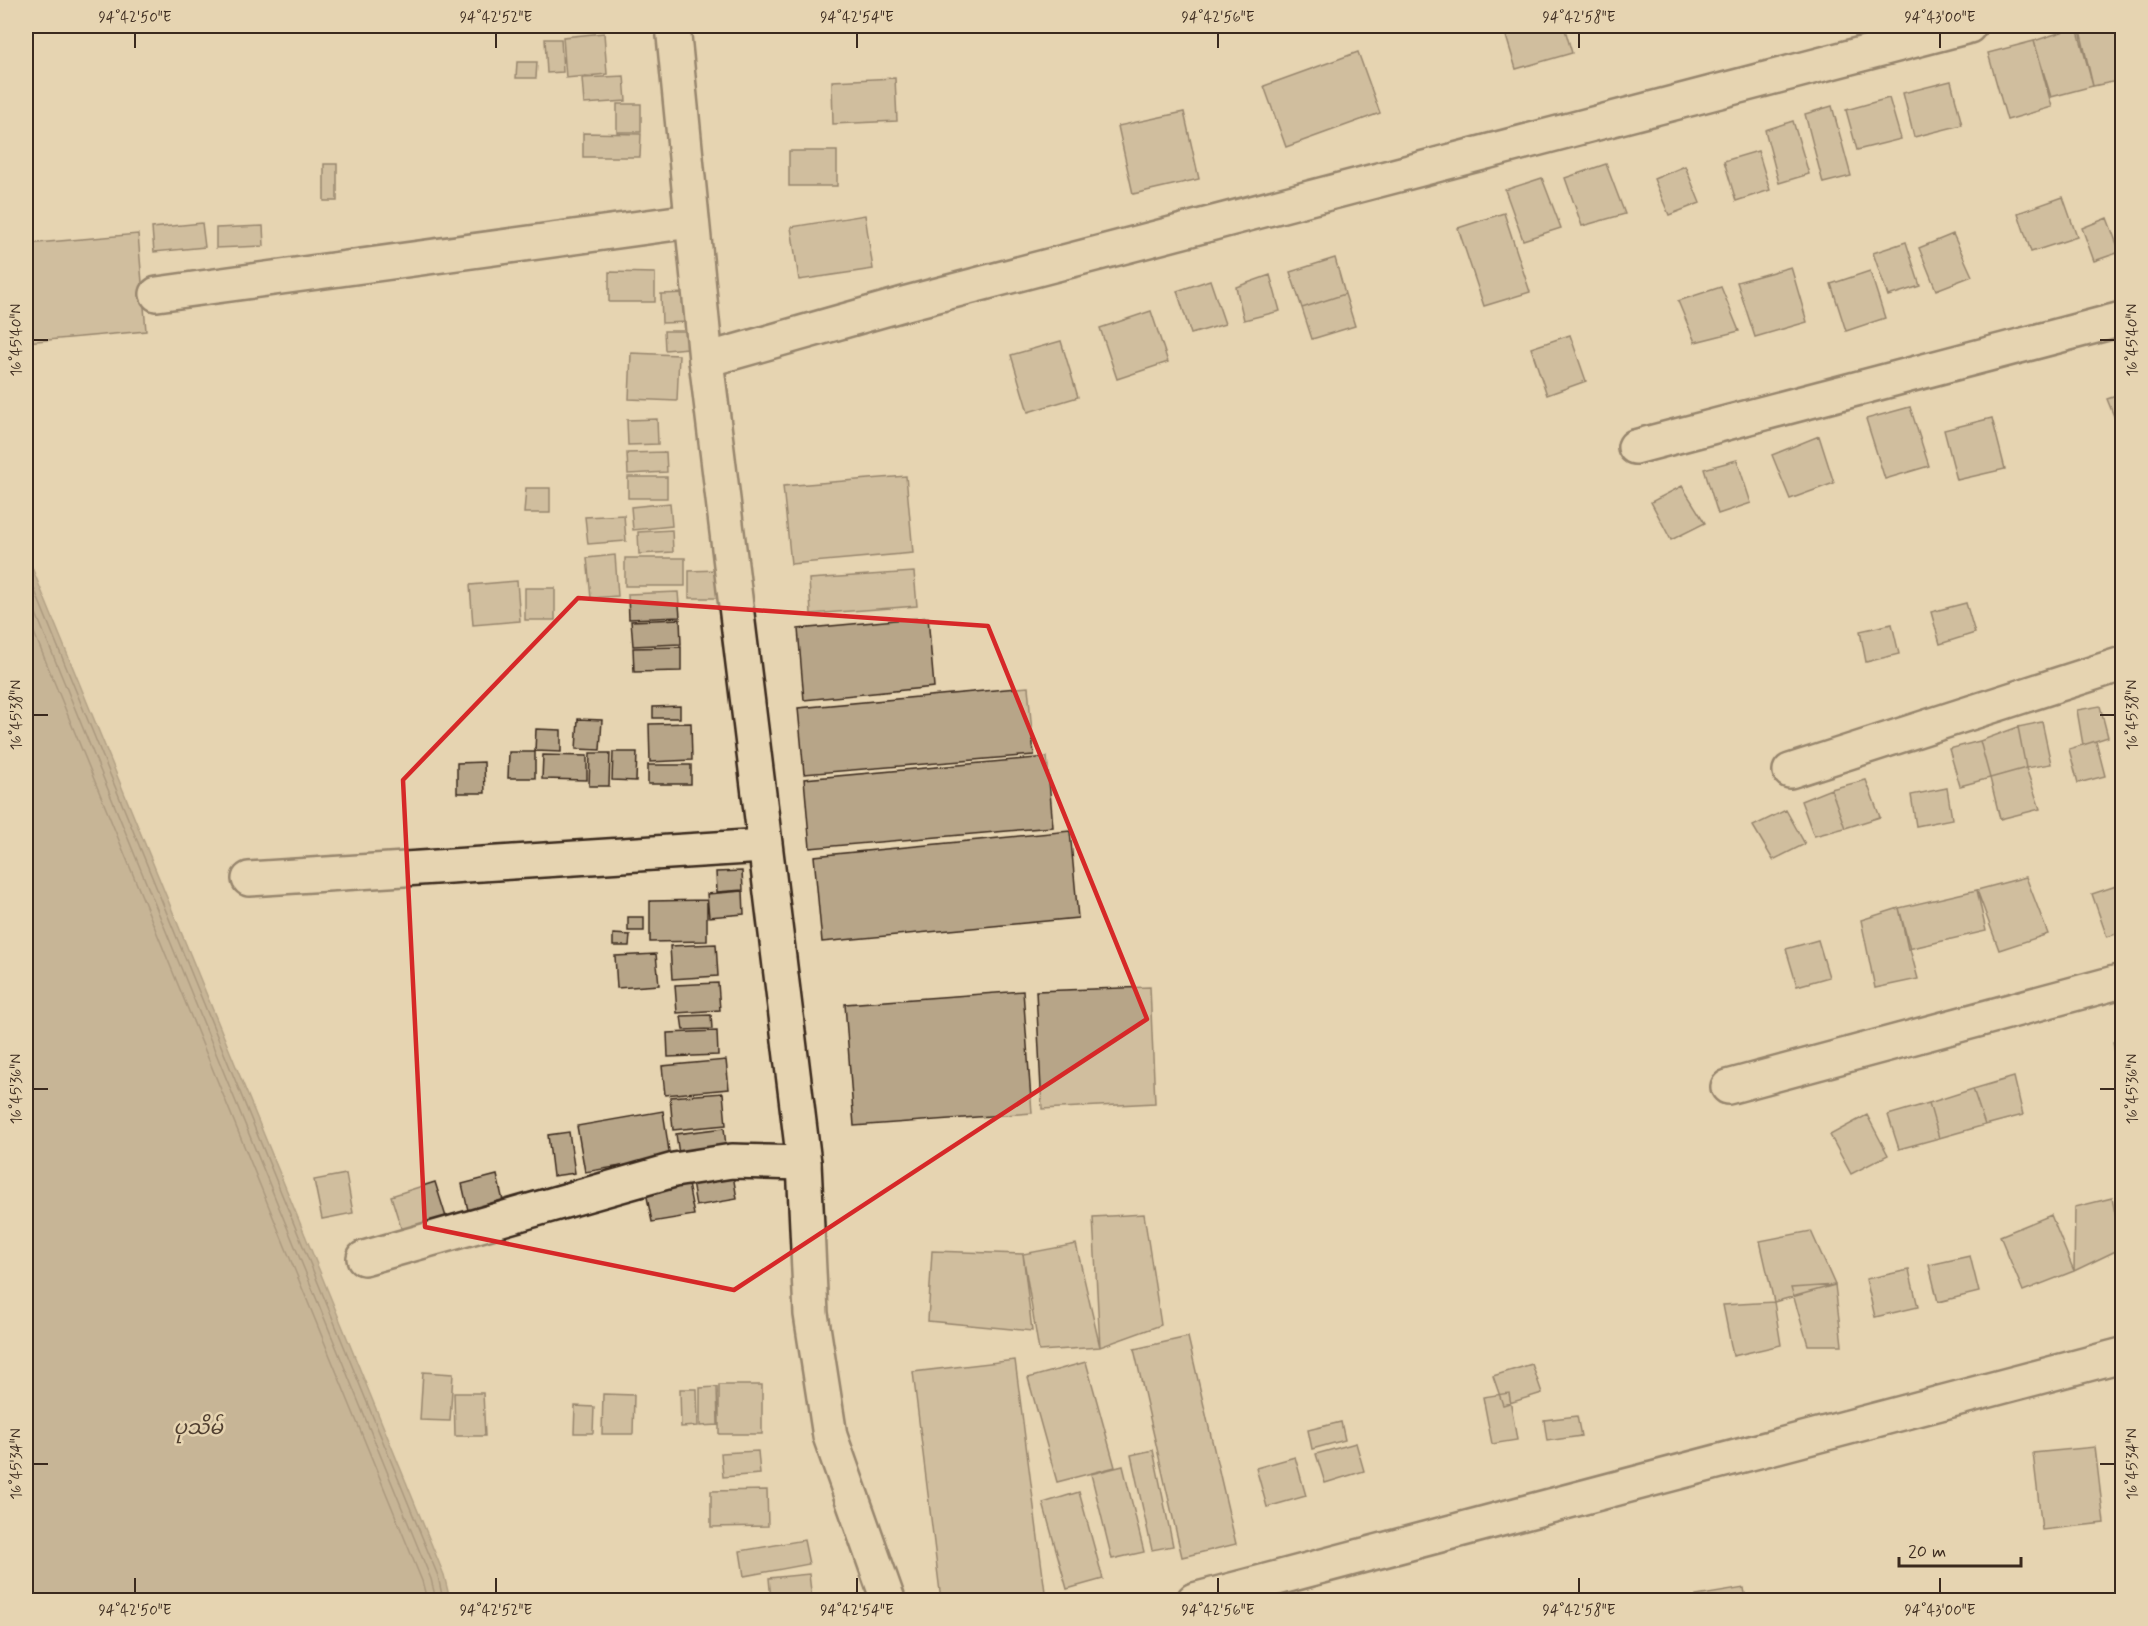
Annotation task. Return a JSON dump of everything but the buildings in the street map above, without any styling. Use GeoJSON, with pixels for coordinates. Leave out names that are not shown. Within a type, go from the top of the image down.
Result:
{"type":"FeatureCollection","features":[{"type":"Feature","properties":{"kind":"street"},"geometry":{"type":"LineString","coordinates":[[673,26],[706,360],[763,846],[804,1163],[811,1314],[830,1436],[888,1600]]}},
{"type":"Feature","properties":{"kind":"street"},"geometry":{"type":"LineString","coordinates":[[706,360],[907,303],[1969,26]]}},
{"type":"Feature","properties":{"kind":"street"},"geometry":{"type":"LineString","coordinates":[[157,294],[691,221]]}},
{"type":"Feature","properties":{"kind":"street"},"geometry":{"type":"LineString","coordinates":[[1635,447],[2122,319]]}},
{"type":"Feature","properties":{"kind":"street"},"geometry":{"type":"LineString","coordinates":[[1790,771],[2122,664]]}},
{"type":"Feature","properties":{"kind":"street"},"geometry":{"type":"LineString","coordinates":[[249,879],[763,846]]}},
{"type":"Feature","properties":{"kind":"street"},"geometry":{"type":"LineString","coordinates":[[1728,1087],[2122,981]]}},
{"type":"Feature","properties":{"kind":"street"},"geometry":{"type":"LineString","coordinates":[[364,1258],[674,1170],[732,1161],[804,1163]]}},
{"type":"Feature","properties":{"kind":"street"},"geometry":{"type":"LineString","coordinates":[[1194,1600],[2122,1355]]}},
{"type":"Feature","properties":{"kind":"highlighted area"},"geometry":{"type":"Polygon","coordinates":[[[578,598],[988,626],[1147,1019],[734,1290],[425,1227],[403,780],[578,598]]]}},
{"type":"Feature","properties":{"kind":"water","name":"ပုသိမ်"},"geometry":{"type":"Polygon","coordinates":[[[26,553],[444,1575],[450,1600],[26,1600],[26,553]]]}}]}
